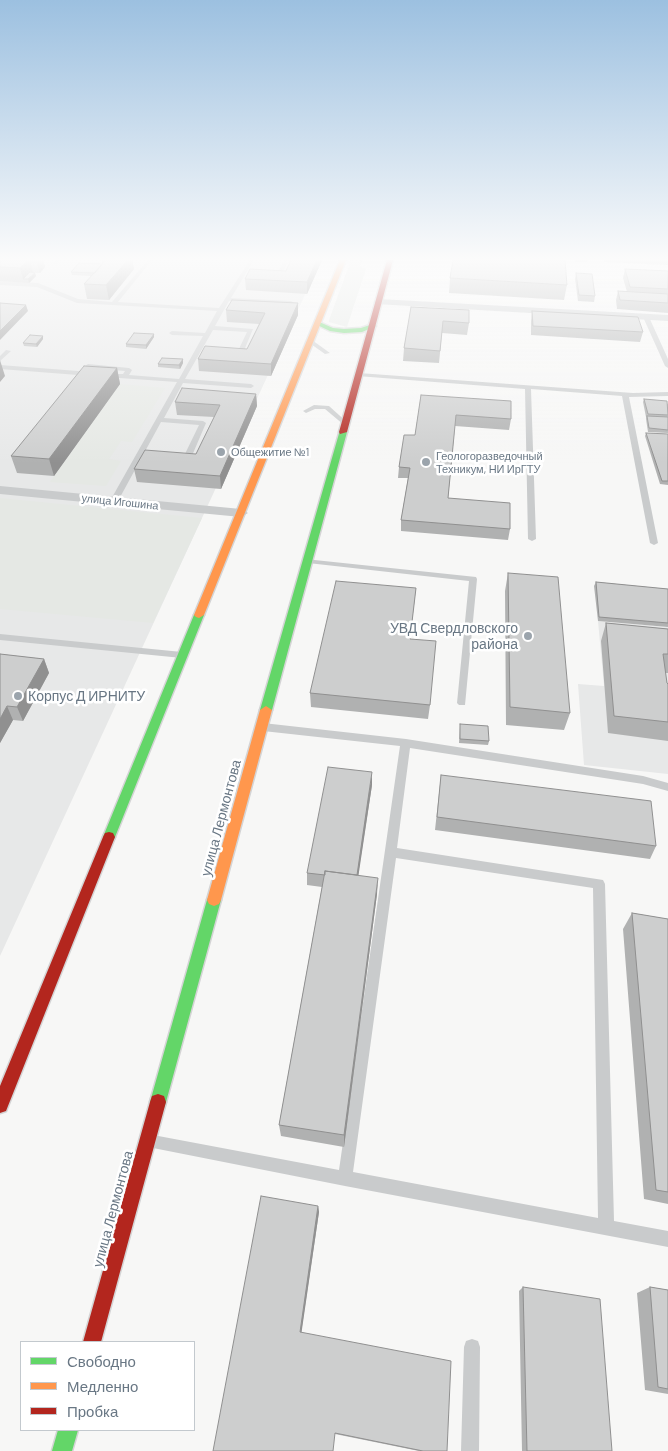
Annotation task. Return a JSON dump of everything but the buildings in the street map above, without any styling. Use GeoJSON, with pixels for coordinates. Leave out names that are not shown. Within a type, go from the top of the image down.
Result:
{"type":"FeatureCollection","features":[{"type":"Feature","properties":{"kind":"main road"},"geometry":{"type":"LineString","coordinates":[[0,1105],[315,328]]}},
{"type":"Feature","properties":{"kind":"main road"},"geometry":{"type":"LineString","coordinates":[[327,328],[344,331],[368,328]]}},
{"type":"Feature","properties":{"kind":"main road","name":"улица Лермонтова"},"geometry":{"type":"LineString","coordinates":[[92,1341],[373,328]]}},
{"type":"Feature","properties":{"kind":"main road"},"geometry":{"type":"LineString","coordinates":[[62,1451],[68,1431]]}},
{"type":"Feature","properties":{"kind":"street","name":"улица Игошина"},"geometry":{"type":"LineString","coordinates":[[0,490],[241,513]]}},
{"type":"Feature","properties":{"kind":"lane"},"geometry":{"type":"LineString","coordinates":[[114,501],[142,455],[158,420],[181,381],[202,351],[211,328],[251,330],[240,353],[222,352]]}},
{"type":"Feature","properties":{"kind":"lane"},"geometry":{"type":"LineString","coordinates":[[651,328],[668,366]]}},
{"type":"Feature","properties":{"kind":"lane"},"geometry":{"type":"LineString","coordinates":[[172,334],[207,335]]}},
{"type":"Feature","properties":{"kind":"lane"},"geometry":{"type":"LineString","coordinates":[[310,341],[327,353]]}},
{"type":"Feature","properties":{"kind":"lane"},"geometry":{"type":"LineString","coordinates":[[0,359],[8,351]]}},
{"type":"Feature","properties":{"kind":"lane"},"geometry":{"type":"LineString","coordinates":[[88,366],[129,370],[124,377]]}},
{"type":"Feature","properties":{"kind":"lane"},"geometry":{"type":"LineString","coordinates":[[0,367],[251,386]]}},
{"type":"Feature","properties":{"kind":"lane"},"geometry":{"type":"LineString","coordinates":[[359,375],[625,394],[668,394]]}},
{"type":"Feature","properties":{"kind":"lane"},"geometry":{"type":"LineString","coordinates":[[528,387],[532,539]]}},
{"type":"Feature","properties":{"kind":"lane"},"geometry":{"type":"LineString","coordinates":[[625,394],[654,543]]}},
{"type":"Feature","properties":{"kind":"lane"},"geometry":{"type":"LineString","coordinates":[[306,411],[314,407],[327,408],[346,424]]}},
{"type":"Feature","properties":{"kind":"lane"},"geometry":{"type":"LineString","coordinates":[[158,420],[203,423],[187,458],[170,457]]}},
{"type":"Feature","properties":{"kind":"lane"},"geometry":{"type":"LineString","coordinates":[[308,561],[473,579],[462,703]]}},
{"type":"Feature","properties":{"kind":"lane"},"geometry":{"type":"LineString","coordinates":[[0,637],[182,655]]}},
{"type":"Feature","properties":{"kind":"lane"},"geometry":{"type":"LineString","coordinates":[[262,727],[406,743],[643,780],[668,787]]}},
{"type":"Feature","properties":{"kind":"lane"},"geometry":{"type":"LineString","coordinates":[[345,1179],[406,743]]}},
{"type":"Feature","properties":{"kind":"lane"},"geometry":{"type":"LineString","coordinates":[[391,852],[599,884],[606,1228]]}},
{"type":"Feature","properties":{"kind":"lane"},"geometry":{"type":"LineString","coordinates":[[147,1141],[668,1239]]}},
{"type":"Feature","properties":{"kind":"lane"},"geometry":{"type":"LineString","coordinates":[[470,1451],[472,1347]]}},
{"type":"Feature","properties":{"kind":"shaded area"},"geometry":{"type":"Polygon","coordinates":[[[0,328],[290,328],[0,956],[0,328]]]}},
{"type":"Feature","properties":{"kind":"shaded area"},"geometry":{"type":"Polygon","coordinates":[[[120,384],[165,388],[132,442],[121,441],[109,459],[121,461],[106,486],[50,482],[120,384]]]}},
{"type":"Feature","properties":{"kind":"shaded area"},"geometry":{"type":"Polygon","coordinates":[[[0,498],[202,518],[153,623],[0,609],[0,498]]]}},
{"type":"Feature","properties":{"kind":"shaded area"},"geometry":{"type":"Polygon","coordinates":[[[598,621],[668,627],[668,774],[584,765],[578,684],[604,686],[598,621]]]}},
{"type":"Feature","properties":{"kind":"traffic: fast"},"geometry":{"type":"LineString","coordinates":[[327,328],[344,331],[368,328]]}},
{"type":"Feature","properties":{"kind":"traffic: fast"},"geometry":{"type":"LineString","coordinates":[[266,710],[343,432]]}},
{"type":"Feature","properties":{"kind":"traffic: fast"},"geometry":{"type":"LineString","coordinates":[[109,837],[199,615]]}},
{"type":"Feature","properties":{"kind":"traffic: fast"},"geometry":{"type":"LineString","coordinates":[[158,1102],[214,900]]}},
{"type":"Feature","properties":{"kind":"traffic: fast"},"geometry":{"type":"LineString","coordinates":[[62,1451],[68,1431]]}},
{"type":"Feature","properties":{"kind":"traffic: slow"},"geometry":{"type":"LineString","coordinates":[[199,615],[316,328]]}},
{"type":"Feature","properties":{"kind":"traffic: slow"},"geometry":{"type":"LineString","coordinates":[[214,900],[266,710]]}},
{"type":"Feature","properties":{"kind":"traffic: jam"},"geometry":{"type":"LineString","coordinates":[[343,432],[371,328]]}},
{"type":"Feature","properties":{"kind":"traffic: jam"},"geometry":{"type":"LineString","coordinates":[[0,1105],[109,837]]}},
{"type":"Feature","properties":{"kind":"traffic: jam"},"geometry":{"type":"LineString","coordinates":[[92,1341],[158,1102]]}},
{"type":"Feature","properties":{"kind":"place","name":"Общежитие №1"},"geometry":{"type":"Point","coordinates":[221,452]}},
{"type":"Feature","properties":{"kind":"place","name":"Геологоразведочный Техникум, НИ ИрГТУ"},"geometry":{"type":"Point","coordinates":[426,462]}},
{"type":"Feature","properties":{"kind":"place","name":"УВД Свердловского района"},"geometry":{"type":"Point","coordinates":[528,636]}},
{"type":"Feature","properties":{"kind":"place","name":"Корпус Д ИРНИТУ"},"geometry":{"type":"Point","coordinates":[18,696]}}]}
